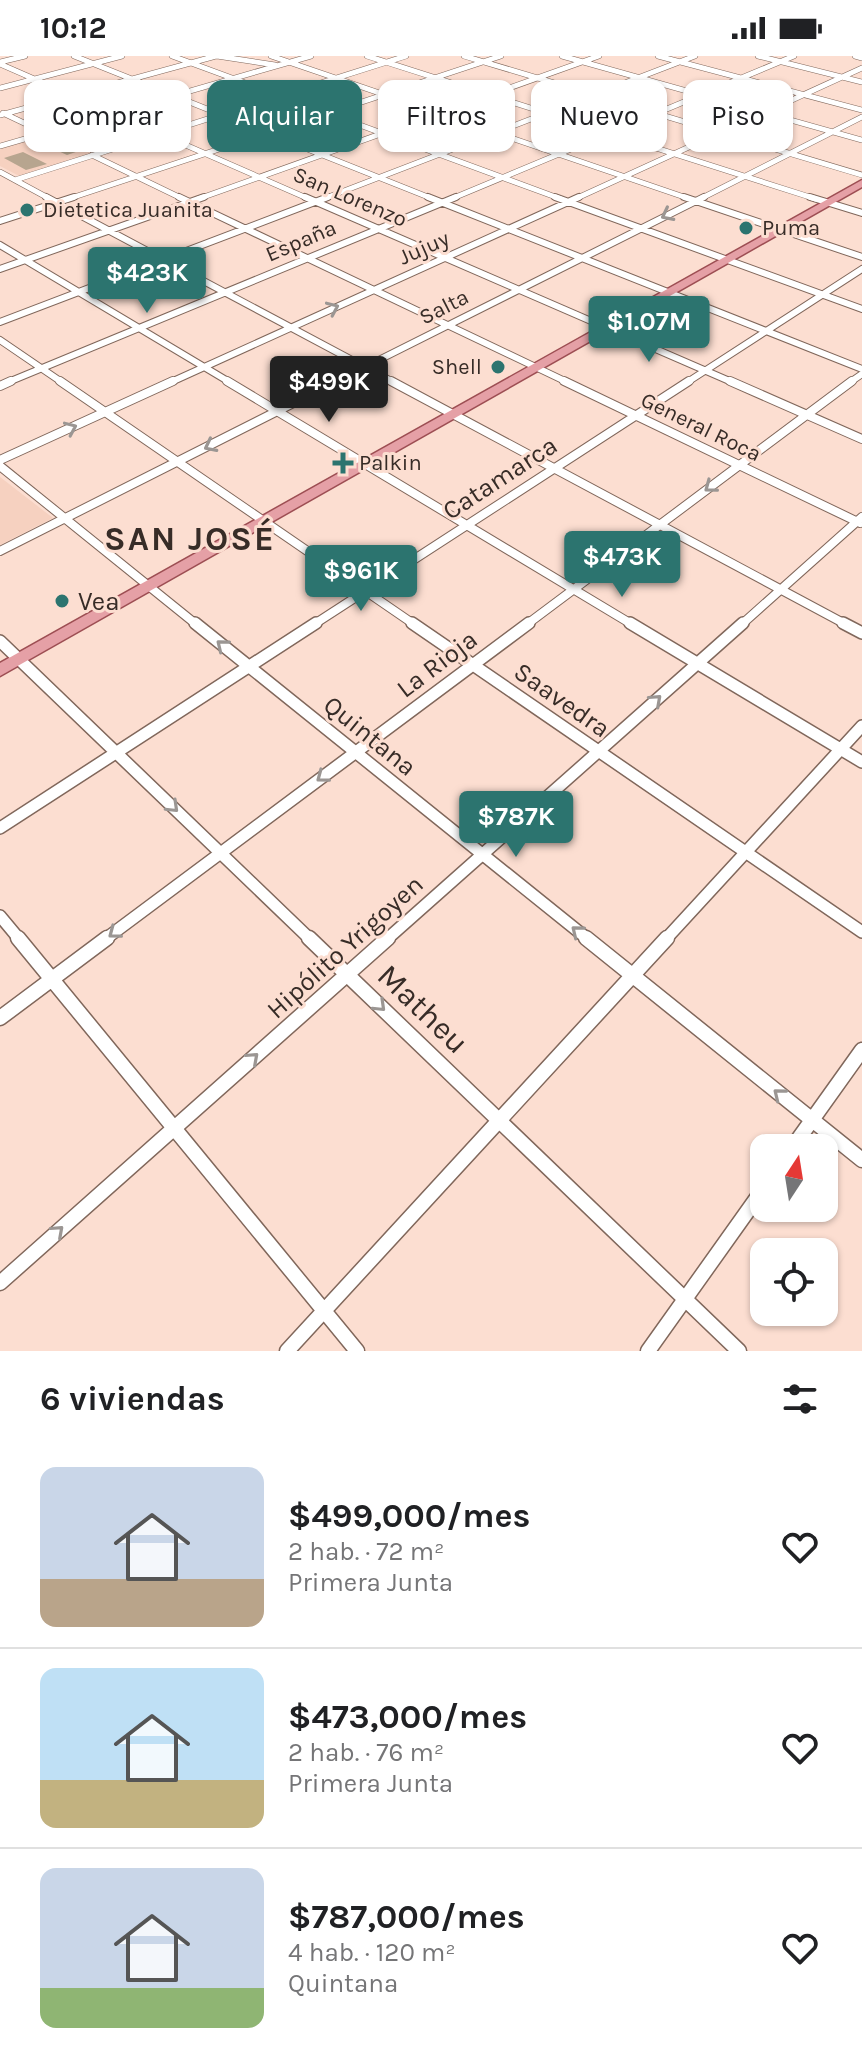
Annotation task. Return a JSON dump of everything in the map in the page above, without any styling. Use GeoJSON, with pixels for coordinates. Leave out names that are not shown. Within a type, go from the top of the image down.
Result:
{"type":"FeatureCollection","features":[{"type":"Feature","properties":{"kind":"main road"},"geometry":{"type":"LineString","coordinates":[[0,670],[862,183]]}},
{"type":"Feature","properties":{"kind":"street"},"geometry":{"type":"LineString","coordinates":[[0,63],[25,56]]}},
{"type":"Feature","properties":{"kind":"street"},"geometry":{"type":"LineString","coordinates":[[74,56],[132,79]]}},
{"type":"Feature","properties":{"kind":"street"},"geometry":{"type":"LineString","coordinates":[[0,88],[122,56]]}},
{"type":"Feature","properties":{"kind":"street"},"geometry":{"type":"LineString","coordinates":[[172,56],[237,80]]}},
{"type":"Feature","properties":{"kind":"street"},"geometry":{"type":"LineString","coordinates":[[128,80],[217,56],[278,66]]}},
{"type":"Feature","properties":{"kind":"street"},"geometry":{"type":"LineString","coordinates":[[271,56],[378,93]]}},
{"type":"Feature","properties":{"kind":"street"},"geometry":{"type":"LineString","coordinates":[[191,91],[311,56]]}},
{"type":"Feature","properties":{"kind":"street"},"geometry":{"type":"LineString","coordinates":[[367,56],[445,80]]}},
{"type":"Feature","properties":{"kind":"street"},"geometry":{"type":"LineString","coordinates":[[329,80],[406,56]]}},
{"type":"Feature","properties":{"kind":"street"},"geometry":{"type":"LineString","coordinates":[[464,56],[544,80]]}},
{"type":"Feature","properties":{"kind":"street"},"geometry":{"type":"LineString","coordinates":[[428,80],[501,56]]}},
{"type":"Feature","properties":{"kind":"street"},"geometry":{"type":"LineString","coordinates":[[562,56],[683,90]]}},
{"type":"Feature","properties":{"kind":"street"},"geometry":{"type":"LineString","coordinates":[[515,86],[599,56]]}},
{"type":"Feature","properties":{"kind":"street"},"geometry":{"type":"LineString","coordinates":[[658,56],[862,110]]}},
{"type":"Feature","properties":{"kind":"street"},"geometry":{"type":"LineString","coordinates":[[634,80],[695,56]]}},
{"type":"Feature","properties":{"kind":"street"},"geometry":{"type":"LineString","coordinates":[[758,56],[862,82]]}},
{"type":"Feature","properties":{"kind":"street","name":"España"},"geometry":{"type":"LineString","coordinates":[[735,80],[794,56]]}},
{"type":"Feature","properties":{"kind":"street"},"geometry":{"type":"LineString","coordinates":[[855,56],[862,58]]}},
{"type":"Feature","properties":{"kind":"street","name":"San Lorenzo"},"geometry":{"type":"LineString","coordinates":[[0,63],[33,79]]}},
{"type":"Feature","properties":{"kind":"street","name":"Jujuy"},"geometry":{"type":"LineString","coordinates":[[793,99],[862,68]]}},
{"type":"Feature","properties":{"kind":"street"},"geometry":{"type":"LineString","coordinates":[[2,113],[24,108]]}},
{"type":"Feature","properties":{"kind":"street"},"geometry":{"type":"LineString","coordinates":[[2,113],[24,123]]}},
{"type":"Feature","properties":{"kind":"street","name":"Salta"},"geometry":{"type":"LineString","coordinates":[[0,551],[862,117]]}},
{"type":"Feature","properties":{"kind":"street"},"geometry":{"type":"LineString","coordinates":[[793,121],[862,140]]}},
{"type":"Feature","properties":{"kind":"street"},"geometry":{"type":"LineString","coordinates":[[0,269],[378,134]]}},
{"type":"Feature","properties":{"kind":"street"},"geometry":{"type":"LineString","coordinates":[[0,146],[24,139]]}},
{"type":"Feature","properties":{"kind":"street"},"geometry":{"type":"LineString","coordinates":[[515,139],[862,257]]}},
{"type":"Feature","properties":{"kind":"street","name":"San Lorenzo"},"geometry":{"type":"LineString","coordinates":[[191,149],[862,439]]}},
{"type":"Feature","properties":{"kind":"street","name":"Jujuy"},"geometry":{"type":"LineString","coordinates":[[0,463],[105,412],[683,149]]}},
{"type":"Feature","properties":{"kind":"street"},"geometry":{"type":"LineString","coordinates":[[667,151],[862,213]]}},
{"type":"Feature","properties":{"kind":"street"},"geometry":{"type":"LineString","coordinates":[[15,180],[101,152]]}},
{"type":"Feature","properties":{"kind":"street"},"geometry":{"type":"LineString","coordinates":[[0,221],[215,152]]}},
{"type":"Feature","properties":{"kind":"street"},"geometry":{"type":"LineString","coordinates":[[317,152],[862,371]]}},
{"type":"Feature","properties":{"kind":"street"},"geometry":{"type":"LineString","coordinates":[[434,152],[862,309]]}},
{"type":"Feature","properties":{"kind":"street"},"geometry":{"type":"LineString","coordinates":[[0,322],[445,152]]}},
{"type":"Feature","properties":{"kind":"street","name":"España"},"geometry":{"type":"LineString","coordinates":[[0,386],[563,152]]}},
{"type":"Feature","properties":{"kind":"street"},"geometry":{"type":"LineString","coordinates":[[787,152],[862,175]]}},
{"type":"Feature","properties":{"kind":"street","name":"General Roca"},"geometry":{"type":"LineString","coordinates":[[92,155],[860,520]]}},
{"type":"Feature","properties":{"kind":"street"},"geometry":{"type":"LineString","coordinates":[[0,172],[862,633]]}},
{"type":"Feature","properties":{"kind":"street"},"geometry":{"type":"LineString","coordinates":[[0,245],[862,762]]}},
{"type":"Feature","properties":{"kind":"street","name":"Catamarca"},"geometry":{"type":"LineString","coordinates":[[0,828],[862,269]]}},
{"type":"Feature","properties":{"kind":"street","name":"Saavedra"},"geometry":{"type":"LineString","coordinates":[[0,340],[862,932]]}},
{"type":"Feature","properties":{"kind":"street","name":"La Rioja"},"geometry":{"type":"LineString","coordinates":[[0,1018],[862,371]]}},
{"type":"Feature","properties":{"kind":"street","name":"Quintana"},"geometry":{"type":"LineString","coordinates":[[0,463],[65,519],[862,1160]]}},
{"type":"Feature","properties":{"kind":"street","name":"Hipólito Yrigoyen"},"geometry":{"type":"LineString","coordinates":[[0,1283],[860,520]]}},
{"type":"Feature","properties":{"kind":"street","name":"Matheu"},"geometry":{"type":"LineString","coordinates":[[0,641],[739,1351]]}},
{"type":"Feature","properties":{"kind":"street"},"geometry":{"type":"LineString","coordinates":[[287,1351],[862,726]]}},
{"type":"Feature","properties":{"kind":"street"},"geometry":{"type":"LineString","coordinates":[[0,916],[357,1351]]}},
{"type":"Feature","properties":{"kind":"street"},"geometry":{"type":"LineString","coordinates":[[802,1134],[862,1050]]}},
{"type":"Feature","properties":{"kind":"street"},"geometry":{"type":"LineString","coordinates":[[648,1351],[750,1208]]}},
{"type":"Feature","properties":{"kind":"shaded area"},"geometry":{"type":"Polygon","coordinates":[[[24,141],[24,152],[98,152],[21,177],[0,166],[0,148],[24,141]]]}},
{"type":"Feature","properties":{"kind":"shaded area"},"geometry":{"type":"Polygon","coordinates":[[[0,477],[53,518],[0,545],[0,477]]]}},
{"type":"Feature","properties":{"kind":"building"},"geometry":{"type":"Polygon","coordinates":[[[23,152],[47,164],[26,170],[4,158],[23,152]]]}},
{"type":"Feature","properties":{"kind":"place","name":"Dietetica Juanita"},"geometry":{"type":"Point","coordinates":[27,210]}},
{"type":"Feature","properties":{"kind":"place","name":"Puma"},"geometry":{"type":"Point","coordinates":[746,228]}},
{"type":"Feature","properties":{"kind":"place","name":"Shell"},"geometry":{"type":"Point","coordinates":[498,367]}},
{"type":"Feature","properties":{"kind":"place","name":"Palkin"},"geometry":{"type":"Point","coordinates":[343,463]}},
{"type":"Feature","properties":{"kind":"place","name":"Vea"},"geometry":{"type":"Point","coordinates":[62,601]}},
{"type":"Feature","properties":{"kind":"district","name":"SAN JOSÉ"},"geometry":{"type":"Point","coordinates":[190,539]}}]}
